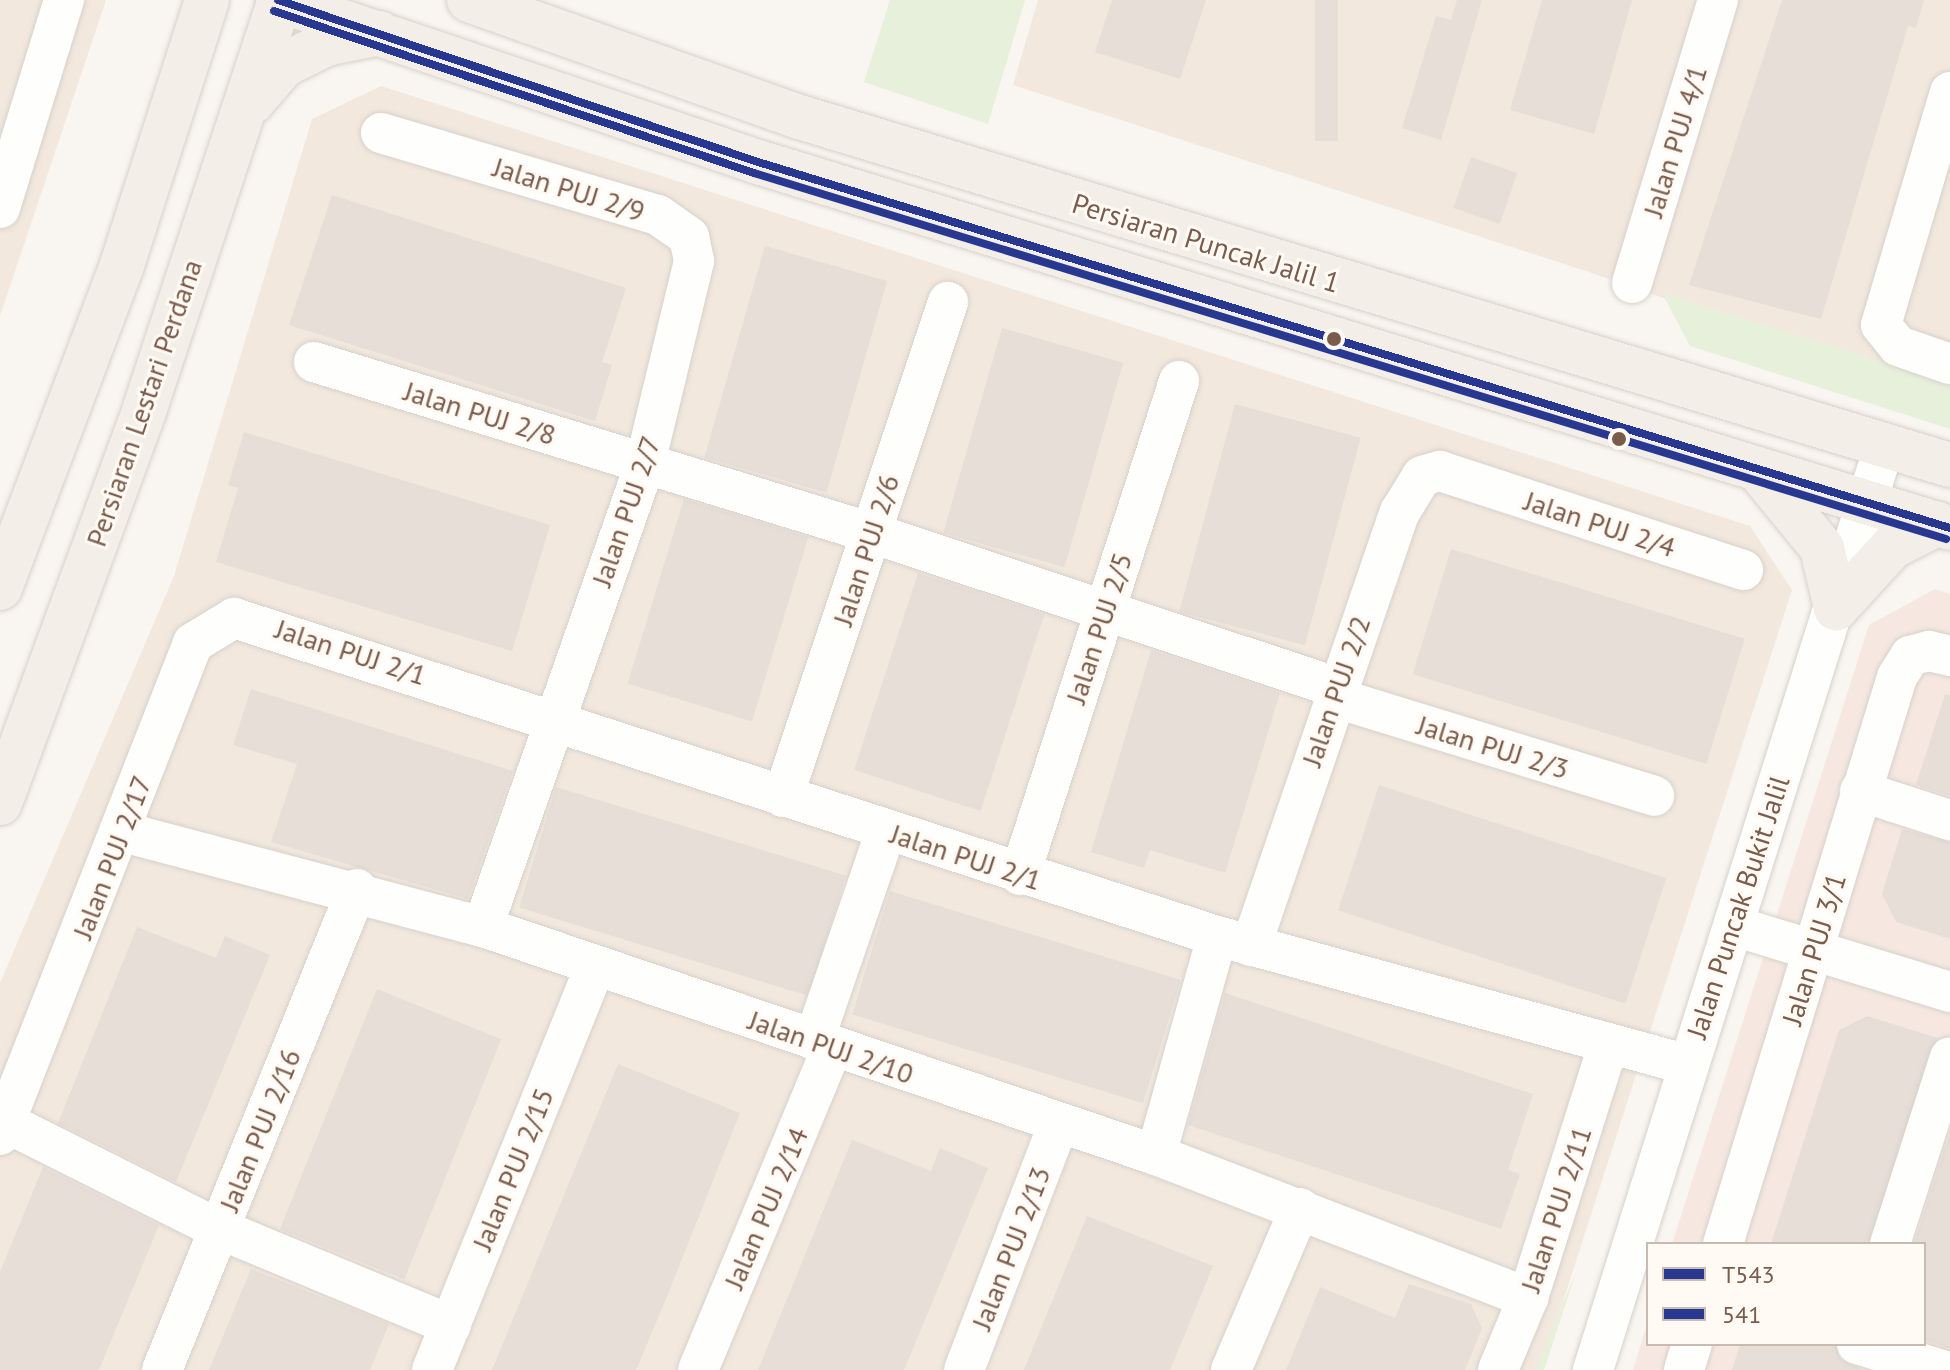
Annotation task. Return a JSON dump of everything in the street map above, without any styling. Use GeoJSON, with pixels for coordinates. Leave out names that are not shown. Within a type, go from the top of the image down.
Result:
{"type":"FeatureCollection","features":[{"type":"Feature","properties":{"kind":"main road"},"geometry":{"type":"LineString","coordinates":[[0,588],[122,265],[207,0]]}},
{"type":"Feature","properties":{"kind":"main road","name":"Persiaran Puncak Jalil 1"},"geometry":{"type":"LineString","coordinates":[[279,0],[383,32],[773,167],[1943,526]]}},
{"type":"Feature","properties":{"kind":"main road","name":"Persiaran Lestari Perdana"},"geometry":{"type":"LineString","coordinates":[[0,803],[145,408],[279,0]]}},
{"type":"Feature","properties":{"kind":"main road","name":"Persiaran Puncak Jalil 1"},"geometry":{"type":"LineString","coordinates":[[469,0],[840,130],[1950,465]]}},
{"type":"Feature","properties":{"kind":"main road"},"geometry":{"type":"LineString","coordinates":[[241,115],[284,65],[326,44],[383,32]]}},
{"type":"Feature","properties":{"kind":"main road"},"geometry":{"type":"LineString","coordinates":[[1756,469],[1822,548],[1836,608]]}},
{"type":"Feature","properties":{"kind":"main road"},"geometry":{"type":"LineString","coordinates":[[1836,608],[1892,547],[1943,526]]}},
{"type":"Feature","properties":{"kind":"street"},"geometry":{"type":"LineString","coordinates":[[1,200],[64,0]]}},
{"type":"Feature","properties":{"kind":"street","name":"Jalan PUJ 4/1"},"geometry":{"type":"LineString","coordinates":[[1632,283],[1718,0]]}},
{"type":"Feature","properties":{"kind":"street"},"geometry":{"type":"LineString","coordinates":[[1950,92],[1882,307],[1881,325],[1898,346],[1950,364]]}},
{"type":"Feature","properties":{"kind":"street","name":"Jalan PUJ 2/9"},"geometry":{"type":"LineString","coordinates":[[381,133],[658,215],[689,237],[694,261],[688,301]]}},
{"type":"Feature","properties":{"kind":"street","name":"Jalan PUJ 2/7"},"geometry":{"type":"LineString","coordinates":[[483,927],[553,718],[645,464],[688,301]]}},
{"type":"Feature","properties":{"kind":"street","name":"Jalan PUJ 2/6"},"geometry":{"type":"LineString","coordinates":[[783,797],[948,302]]}},
{"type":"Feature","properties":{"kind":"street","name":"Jalan PUJ 2/8"},"geometry":{"type":"LineString","coordinates":[[314,362],[872,533],[1103,615]]}},
{"type":"Feature","properties":{"kind":"street","name":"Jalan PUJ 2/5"},"geometry":{"type":"LineString","coordinates":[[1020,875],[1179,381]]}},
{"type":"Feature","properties":{"kind":"street","name":"Jalan Puncak Bukit Jalil"},"geometry":{"type":"LineString","coordinates":[[1593,1370],[1686,1064],[1734,926],[1885,444]]}},
{"type":"Feature","properties":{"kind":"street","name":"Jalan PUJ 2/2"},"geometry":{"type":"LineString","coordinates":[[1156,1155],[1234,941],[1335,693],[1408,492],[1422,476],[1440,471],[1456,477]]}},
{"type":"Feature","properties":{"kind":"street","name":"Jalan PUJ 2/4"},"geometry":{"type":"LineString","coordinates":[[1456,477],[1743,570]]}},
{"type":"Feature","properties":{"kind":"street","name":"Jalan PUJ 2/3"},"geometry":{"type":"LineString","coordinates":[[1103,615],[1654,796]]}},
{"type":"Feature","properties":{"kind":"street","name":"Jalan PUJ 2/1"},"geometry":{"type":"LineString","coordinates":[[255,621],[1020,875],[1234,941],[1608,1046],[1686,1064]]}},
{"type":"Feature","properties":{"kind":"street","name":"Jalan PUJ 2/17"},"geometry":{"type":"LineString","coordinates":[[3,1128],[123,832],[193,643],[211,625],[255,621]]}},
{"type":"Feature","properties":{"kind":"street","name":"Jalan PUJ 3/1"},"geometry":{"type":"LineString","coordinates":[[1724,1242],[1860,791],[1910,656],[1929,651],[1950,656]]}},
{"type":"Feature","properties":{"kind":"street"},"geometry":{"type":"LineString","coordinates":[[1860,791],[1950,820]]}},
{"type":"Feature","properties":{"kind":"street","name":"Jalan PUJ 2/14"},"geometry":{"type":"LineString","coordinates":[[698,1370],[823,1043],[886,831]]}},
{"type":"Feature","properties":{"kind":"street","name":"Jalan PUJ 2/10"},"geometry":{"type":"LineString","coordinates":[[123,832],[357,889],[483,927],[594,969],[1156,1155],[1528,1298]]}},
{"type":"Feature","properties":{"kind":"street","name":"Jalan PUJ 2/16"},"geometry":{"type":"LineString","coordinates":[[162,1370],[357,889]]}},
{"type":"Feature","properties":{"kind":"street"},"geometry":{"type":"LineString","coordinates":[[1734,926],[1950,992]]}},
{"type":"Feature","properties":{"kind":"street","name":"Jalan PUJ 2/15"},"geometry":{"type":"LineString","coordinates":[[432,1370],[594,969]]}},
{"type":"Feature","properties":{"kind":"street","name":"Jalan PUJ 2/11"},"geometry":{"type":"LineString","coordinates":[[1498,1370],[1528,1298],[1608,1046]]}},
{"type":"Feature","properties":{"kind":"street"},"geometry":{"type":"LineString","coordinates":[[1891,1242],[1950,1057]]}},
{"type":"Feature","properties":{"kind":"street","name":"Jalan PUJ 2/13"},"geometry":{"type":"LineString","coordinates":[[964,1370],[1058,1125]]}},
{"type":"Feature","properties":{"kind":"street"},"geometry":{"type":"LineString","coordinates":[[3,1128],[219,1229],[451,1325]]}},
{"type":"Feature","properties":{"kind":"street"},"geometry":{"type":"LineString","coordinates":[[1231,1370],[1300,1208]]}},
{"type":"Feature","properties":{"kind":"street"},"geometry":{"type":"LineString","coordinates":[[1684,1370],[1691,1346]]}},
{"type":"Feature","properties":{"kind":"street"},"geometry":{"type":"LineString","coordinates":[[1850,1370],[1856,1346]]}},
{"type":"Feature","properties":{"kind":"street"},"geometry":{"type":"LineString","coordinates":[[1864,1346],[1942,1370]]}},
{"type":"Feature","properties":{"kind":"shaded area"},"geometry":{"type":"Polygon","coordinates":[[[0,0],[106,0],[0,316],[0,0]]]}},
{"type":"Feature","properties":{"kind":"shaded area"},"geometry":{"type":"Polygon","coordinates":[[[1038,0],[1950,0],[1950,399],[1589,272],[1013,85],[1038,0]]]}},
{"type":"Feature","properties":{"kind":"shaded area"},"geometry":{"type":"Polygon","coordinates":[[[381,86],[1750,526],[1792,590],[1541,1370],[0,1370],[0,983],[174,576],[312,119],[381,86]]]}},
{"type":"Feature","properties":{"kind":"shaded area"},"geometry":{"type":"Polygon","coordinates":[[[1935,589],[1950,594],[1950,1370],[1633,1370],[1646,1328],[1646,1346],[1926,1346],[1926,1242],[1673,1242],[1869,625],[1935,589]]]}},
{"type":"Feature","properties":{"kind":"green space"},"geometry":{"type":"Polygon","coordinates":[[[890,0],[1025,0],[988,124],[864,82],[890,0]]]}},
{"type":"Feature","properties":{"kind":"green space"},"geometry":{"type":"Polygon","coordinates":[[[1662,293],[1950,383],[1950,429],[1690,346],[1662,293]]]}},
{"type":"Feature","properties":{"kind":"green space"},"geometry":{"type":"Polygon","coordinates":[[[1576,1272],[1544,1370],[1535,1370],[1576,1272]]]}},
{"type":"Feature","properties":{"kind":"building"},"geometry":{"type":"Polygon","coordinates":[[[1112,0],[1206,0],[1180,79],[1095,52],[1112,0]]]}},
{"type":"Feature","properties":{"kind":"building"},"geometry":{"type":"Polygon","coordinates":[[[1315,0],[1338,0],[1338,141],[1315,141],[1315,0]]]}},
{"type":"Feature","properties":{"kind":"building"},"geometry":{"type":"Polygon","coordinates":[[[1457,0],[1482,0],[1441,140],[1402,128],[1436,16],[1451,20],[1457,0]]]}},
{"type":"Feature","properties":{"kind":"building"},"geometry":{"type":"Polygon","coordinates":[[[1542,0],[1632,0],[1594,134],[1510,110],[1542,0]]]}},
{"type":"Feature","properties":{"kind":"building"},"geometry":{"type":"Polygon","coordinates":[[[1782,0],[1924,0],[1916,28],[1908,26],[1821,319],[1689,285],[1782,0]]]}},
{"type":"Feature","properties":{"kind":"building"},"geometry":{"type":"Polygon","coordinates":[[[1471,157],[1517,173],[1500,224],[1453,208],[1471,157]]]}},
{"type":"Feature","properties":{"kind":"building"},"geometry":{"type":"Polygon","coordinates":[[[332,195],[626,288],[602,362],[612,365],[595,421],[289,325],[332,195]]]}},
{"type":"Feature","properties":{"kind":"building"},"geometry":{"type":"Polygon","coordinates":[[[765,246],[887,281],[826,492],[704,457],[765,246]]]}},
{"type":"Feature","properties":{"kind":"building"},"geometry":{"type":"Polygon","coordinates":[[[1002,328],[1123,363],[1064,567],[943,533],[1002,328]]]}},
{"type":"Feature","properties":{"kind":"building"},"geometry":{"type":"Polygon","coordinates":[[[1235,404],[1361,438],[1305,645],[1179,612],[1235,404]]]}},
{"type":"Feature","properties":{"kind":"building"},"geometry":{"type":"Polygon","coordinates":[[[244,432],[550,525],[512,651],[216,562],[238,488],[228,485],[244,432]]]}},
{"type":"Feature","properties":{"kind":"building"},"geometry":{"type":"Polygon","coordinates":[[[684,499],[808,537],[752,722],[628,684],[684,499]]]}},
{"type":"Feature","properties":{"kind":"building"},"geometry":{"type":"Polygon","coordinates":[[[1451,549],[1745,639],[1706,764],[1413,674],[1451,549]]]}},
{"type":"Feature","properties":{"kind":"building"},"geometry":{"type":"Polygon","coordinates":[[[918,573],[1044,614],[981,811],[854,770],[918,573]]]}},
{"type":"Feature","properties":{"kind":"building"},"geometry":{"type":"Polygon","coordinates":[[[1151,650],[1280,693],[1225,873],[1150,850],[1144,868],[1091,852],[1151,650]]]}},
{"type":"Feature","properties":{"kind":"building"},"geometry":{"type":"Polygon","coordinates":[[[251,689],[513,771],[468,899],[271,842],[297,764],[233,745],[251,689]]]}},
{"type":"Feature","properties":{"kind":"building"},"geometry":{"type":"Polygon","coordinates":[[[1945,694],[1950,695],[1950,796],[1916,785],[1945,694]]]}},
{"type":"Feature","properties":{"kind":"building"},"geometry":{"type":"Polygon","coordinates":[[[1379,785],[1666,878],[1625,1004],[1338,911],[1379,785]]]}},
{"type":"Feature","properties":{"kind":"building"},"geometry":{"type":"Polygon","coordinates":[[[556,787],[846,876],[809,996],[519,907],[556,787]]]}},
{"type":"Feature","properties":{"kind":"building"},"geometry":{"type":"Polygon","coordinates":[[[1902,829],[1950,842],[1950,939],[1896,922],[1882,894],[1902,829]]]}},
{"type":"Feature","properties":{"kind":"building"},"geometry":{"type":"Polygon","coordinates":[[[890,891],[1181,980],[1143,1103],[852,1014],[890,891]]]}},
{"type":"Feature","properties":{"kind":"building"},"geometry":{"type":"Polygon","coordinates":[[[137,927],[216,958],[225,936],[270,955],[176,1182],[58,1123],[137,927]]]}},
{"type":"Feature","properties":{"kind":"building"},"geometry":{"type":"Polygon","coordinates":[[[377,989],[501,1039],[404,1279],[280,1229],[377,989]]]}},
{"type":"Feature","properties":{"kind":"building"},"geometry":{"type":"Polygon","coordinates":[[[1225,993],[1533,1094],[1508,1170],[1520,1174],[1501,1229],[1188,1125],[1225,993]]]}},
{"type":"Feature","properties":{"kind":"building"},"geometry":{"type":"Polygon","coordinates":[[[1867,1016],[1938,1038],[1869,1242],[1772,1242],[1839,1030],[1867,1016]]]}},
{"type":"Feature","properties":{"kind":"building"},"geometry":{"type":"Polygon","coordinates":[[[618,1064],[740,1113],[666,1299],[636,1370],[492,1370],[618,1064]]]}},
{"type":"Feature","properties":{"kind":"building"},"geometry":{"type":"Polygon","coordinates":[[[1950,1132],[1950,1349],[1926,1341],[1926,1242],[1915,1242],[1950,1132]]]}},
{"type":"Feature","properties":{"kind":"building"},"geometry":{"type":"Polygon","coordinates":[[[852,1140],[931,1171],[940,1148],[988,1168],[904,1370],[758,1370],[852,1140]]]}},
{"type":"Feature","properties":{"kind":"building"},"geometry":{"type":"Polygon","coordinates":[[[43,1167],[159,1225],[99,1370],[0,1370],[0,1272],[43,1167]]]}},
{"type":"Feature","properties":{"kind":"building"},"geometry":{"type":"Polygon","coordinates":[[[1087,1216],[1213,1266],[1170,1370],[1024,1370],[1087,1216]]]}},
{"type":"Feature","properties":{"kind":"building"},"geometry":{"type":"Polygon","coordinates":[[[251,1269],[389,1324],[370,1370],[209,1370],[251,1269]]]}},
{"type":"Feature","properties":{"kind":"building"},"geometry":{"type":"Polygon","coordinates":[[[1409,1284],[1471,1304],[1482,1328],[1465,1370],[1286,1370],[1320,1287],[1395,1318],[1409,1284]]]}},
{"type":"Feature","properties":{"kind":"building"},"geometry":{"type":"Polygon","coordinates":[[[1739,1346],[1836,1346],[1841,1360],[1863,1370],[1732,1370],[1739,1346]]]}},
{"type":"Feature","properties":{"kind":"transit line","name":"T543"},"geometry":{"type":"LineString","coordinates":[[278,0],[758,162],[1950,528]]}},
{"type":"Feature","properties":{"kind":"transit line","name":"541"},"geometry":{"type":"LineString","coordinates":[[274,11],[754,173],[1946,539]]}}]}
